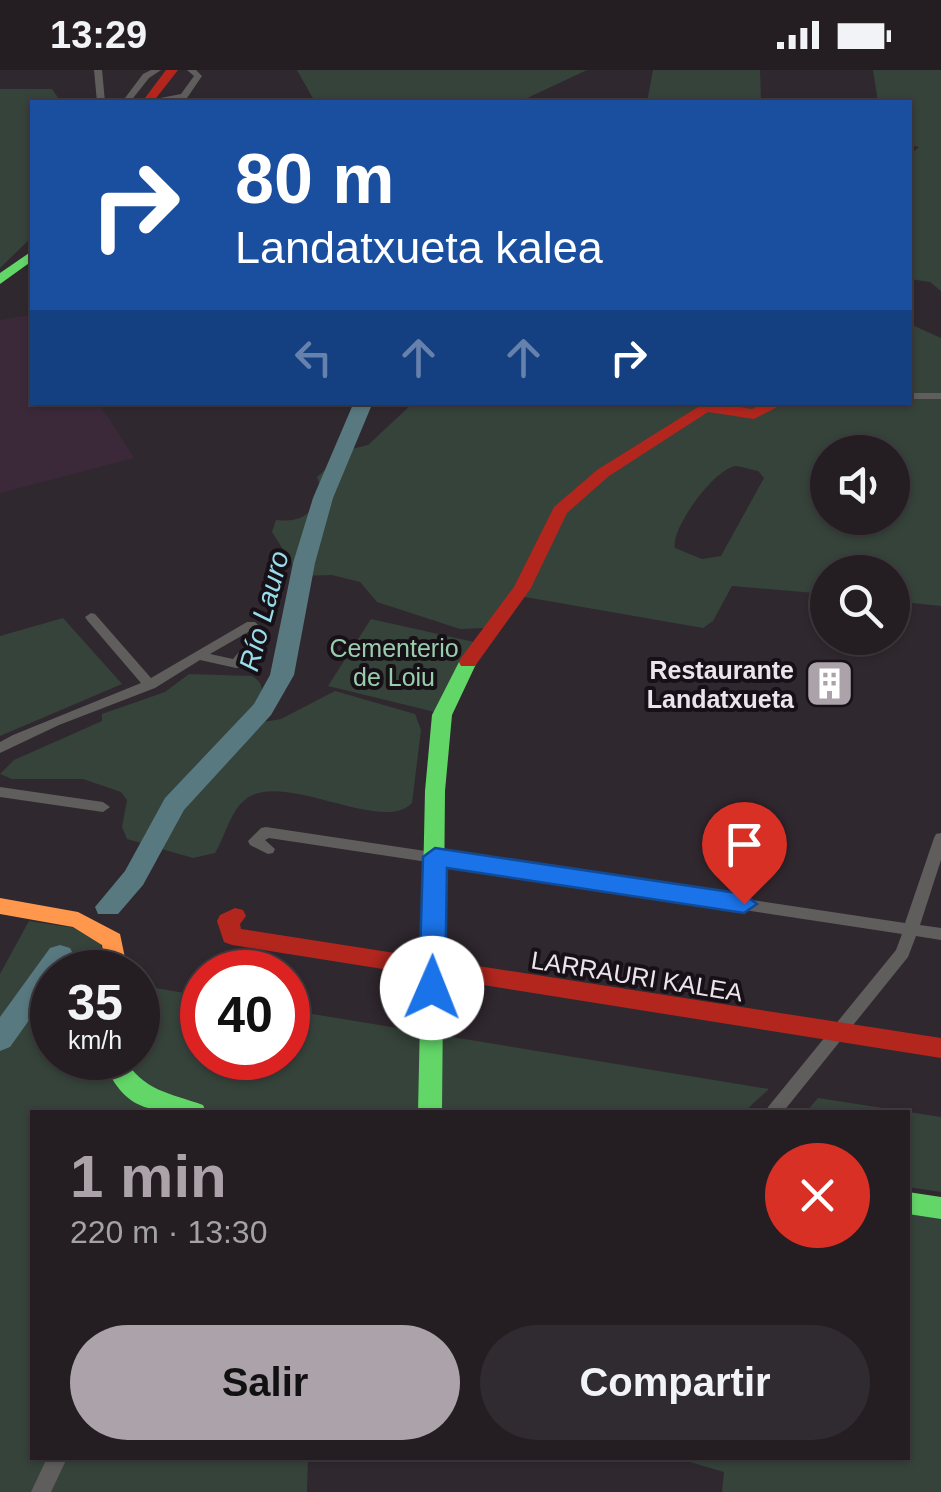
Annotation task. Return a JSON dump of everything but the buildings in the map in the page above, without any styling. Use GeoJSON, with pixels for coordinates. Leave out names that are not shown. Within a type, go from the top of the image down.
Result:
{"type":"FeatureCollection","features":[{"type":"Feature","properties":{"kind":"street"},"geometry":{"type":"LineString","coordinates":[[98,70],[101,100]]}},
{"type":"Feature","properties":{"kind":"street"},"geometry":{"type":"LineString","coordinates":[[130,100],[164,84]]}},
{"type":"Feature","properties":{"kind":"street"},"geometry":{"type":"LineString","coordinates":[[0,283],[30,260]]}},
{"type":"Feature","properties":{"kind":"street"},"geometry":{"type":"LineString","coordinates":[[912,396],[941,396]]}},
{"type":"Feature","properties":{"kind":"street"},"geometry":{"type":"LineString","coordinates":[[430,1110],[438,734],[442,715],[473,650],[522,588],[555,518],[572,499],[626,456],[705,407],[754,415],[766,414],[776,405]]}},
{"type":"Feature","properties":{"kind":"street"},"geometry":{"type":"LineString","coordinates":[[91,617],[150,684]]}},
{"type":"Feature","properties":{"kind":"street"},"geometry":{"type":"LineString","coordinates":[[0,748],[150,684],[202,657]]}},
{"type":"Feature","properties":{"kind":"street"},"geometry":{"type":"LineString","coordinates":[[0,792],[103,806]]}},
{"type":"Feature","properties":{"kind":"street"},"geometry":{"type":"LineString","coordinates":[[268,849],[256,840],[266,832],[941,934]]}},
{"type":"Feature","properties":{"kind":"street"},"geometry":{"type":"LineString","coordinates":[[776,1110],[903,953],[941,838]]}},
{"type":"Feature","properties":{"kind":"street"},"geometry":{"type":"LineString","coordinates":[[0,906],[55,915],[105,932],[115,950]]}},
{"type":"Feature","properties":{"kind":"street","name":"LARRAURI KALEA"},"geometry":{"type":"LineString","coordinates":[[235,916],[228,921],[232,936],[941,1048]]}},
{"type":"Feature","properties":{"kind":"street"},"geometry":{"type":"LineString","coordinates":[[126,1080],[132,1091],[178,1110]]}},
{"type":"Feature","properties":{"kind":"street"},"geometry":{"type":"LineString","coordinates":[[910,1204],[941,1208]]}},
{"type":"Feature","properties":{"kind":"street"},"geometry":{"type":"LineString","coordinates":[[41,1492],[56,1460]]}},
{"type":"Feature","properties":{"kind":"shaded area"},"geometry":{"type":"Polygon","coordinates":[[[30,315],[30,405],[100,405],[134,458],[0,493],[0,320],[30,315]]]}},
{"type":"Feature","properties":{"kind":"green space"},"geometry":{"type":"Polygon","coordinates":[[[297,70],[587,70],[523,100],[314,100],[297,70]]]}},
{"type":"Feature","properties":{"kind":"green space"},"geometry":{"type":"Polygon","coordinates":[[[653,70],[760,70],[761,100],[647,100],[653,70]]]}},
{"type":"Feature","properties":{"kind":"green space"},"geometry":{"type":"Polygon","coordinates":[[[873,70],[941,70],[941,291],[930,282],[912,279],[912,153],[919,147],[912,145],[912,100],[878,100],[873,70]]]}},
{"type":"Feature","properties":{"kind":"green space"},"geometry":{"type":"Polygon","coordinates":[[[0,89],[52,89],[60,100],[30,100],[30,239],[0,268],[0,89]]]}},
{"type":"Feature","properties":{"kind":"green space"},"geometry":{"type":"Polygon","coordinates":[[[912,325],[941,338],[941,606],[910,603],[910,555],[810,555],[810,593],[732,586],[713,621],[703,628],[525,597],[517,598],[485,628],[460,629],[377,602],[360,582],[332,575],[300,576],[272,532],[276,520],[299,518],[315,506],[322,491],[317,477],[347,450],[368,445],[411,405],[912,405],[912,325]],[[737,466],[718,476],[687,514],[675,548],[702,559],[721,556],[764,478],[758,471],[737,466]]]}},
{"type":"Feature","properties":{"kind":"green space"},"geometry":{"type":"Polygon","coordinates":[[[63,618],[122,684],[0,736],[0,636],[63,618]]]}},
{"type":"Feature","properties":{"kind":"green space","name":"Cementerio de Loiu"},"geometry":{"type":"Polygon","coordinates":[[[371,619],[474,642],[435,712],[328,686],[371,619]]]}},
{"type":"Feature","properties":{"kind":"green space"},"geometry":{"type":"Polygon","coordinates":[[[189,674],[252,676],[262,688],[255,714],[263,722],[281,719],[335,691],[415,714],[421,730],[412,803],[398,811],[379,812],[284,792],[263,792],[240,804],[215,853],[193,858],[127,839],[122,827],[127,800],[121,792],[83,779],[12,779],[0,774],[14,760],[102,721],[102,714],[165,692],[189,674]]]}},
{"type":"Feature","properties":{"kind":"green space"},"geometry":{"type":"Polygon","coordinates":[[[29,921],[76,928],[101,942],[102,950],[30,950],[30,1080],[160,1080],[160,989],[180,992],[180,1080],[310,1080],[310,1014],[769,1089],[746,1110],[30,1110],[30,1460],[308,1460],[307,1492],[0,1492],[0,974],[29,921]]]}},
{"type":"Feature","properties":{"kind":"green space"},"geometry":{"type":"Polygon","coordinates":[[[818,1098],[896,1110],[808,1110],[818,1098]]]}},
{"type":"Feature","properties":{"kind":"green space"},"geometry":{"type":"Polygon","coordinates":[[[910,1112],[941,1117],[941,1192],[910,1187],[910,1112]]]}},
{"type":"Feature","properties":{"kind":"green space"},"geometry":{"type":"Polygon","coordinates":[[[910,1213],[941,1218],[941,1492],[722,1492],[724,1472],[683,1460],[910,1460],[910,1213]]]}},
{"type":"Feature","properties":{"kind":"waterway","name":"Río Lauro"},"geometry":{"type":"LineString","coordinates":[[108,907],[134,878],[174,804],[263,709],[282,675],[304,563],[323,498],[363,405]]}},
{"type":"Feature","properties":{"kind":"waterway","name":"Río Lauro"},"geometry":{"type":"LineString","coordinates":[[0,1039],[30,998]]}},
{"type":"Feature","properties":{"kind":"traffic: fast"},"geometry":{"type":"LineString","coordinates":[[0,280],[30,257]]}},
{"type":"Feature","properties":{"kind":"traffic: fast"},"geometry":{"type":"LineString","coordinates":[[430,1110],[435,791],[442,715],[468,662]]}},
{"type":"Feature","properties":{"kind":"traffic: fast"},"geometry":{"type":"LineString","coordinates":[[126,1080],[145,1097],[185,1110]]}},
{"type":"Feature","properties":{"kind":"traffic: fast"},"geometry":{"type":"LineString","coordinates":[[910,1203],[941,1208]]}},
{"type":"Feature","properties":{"kind":"traffic: slow"},"geometry":{"type":"LineString","coordinates":[[0,906],[78,920],[112,940],[114,950]]}},
{"type":"Feature","properties":{"kind":"traffic: jam"},"geometry":{"type":"LineString","coordinates":[[149,100],[172,70]]}},
{"type":"Feature","properties":{"kind":"traffic: jam"},"geometry":{"type":"LineString","coordinates":[[468,662],[522,588],[560,511],[603,473],[705,407],[754,414],[774,405]]}},
{"type":"Feature","properties":{"kind":"traffic: jam"},"geometry":{"type":"LineString","coordinates":[[235,916],[228,921],[232,936],[941,1048]]}},
{"type":"Feature","properties":{"kind":"place","name":"Restaurante Landatxueta"},"geometry":{"type":"Point","coordinates":[829,684]}},
{"type":"Feature","properties":{"kind":"route"},"geometry":{"type":"LineString","coordinates":[[432,988],[435,857],[744,904]]}}]}
